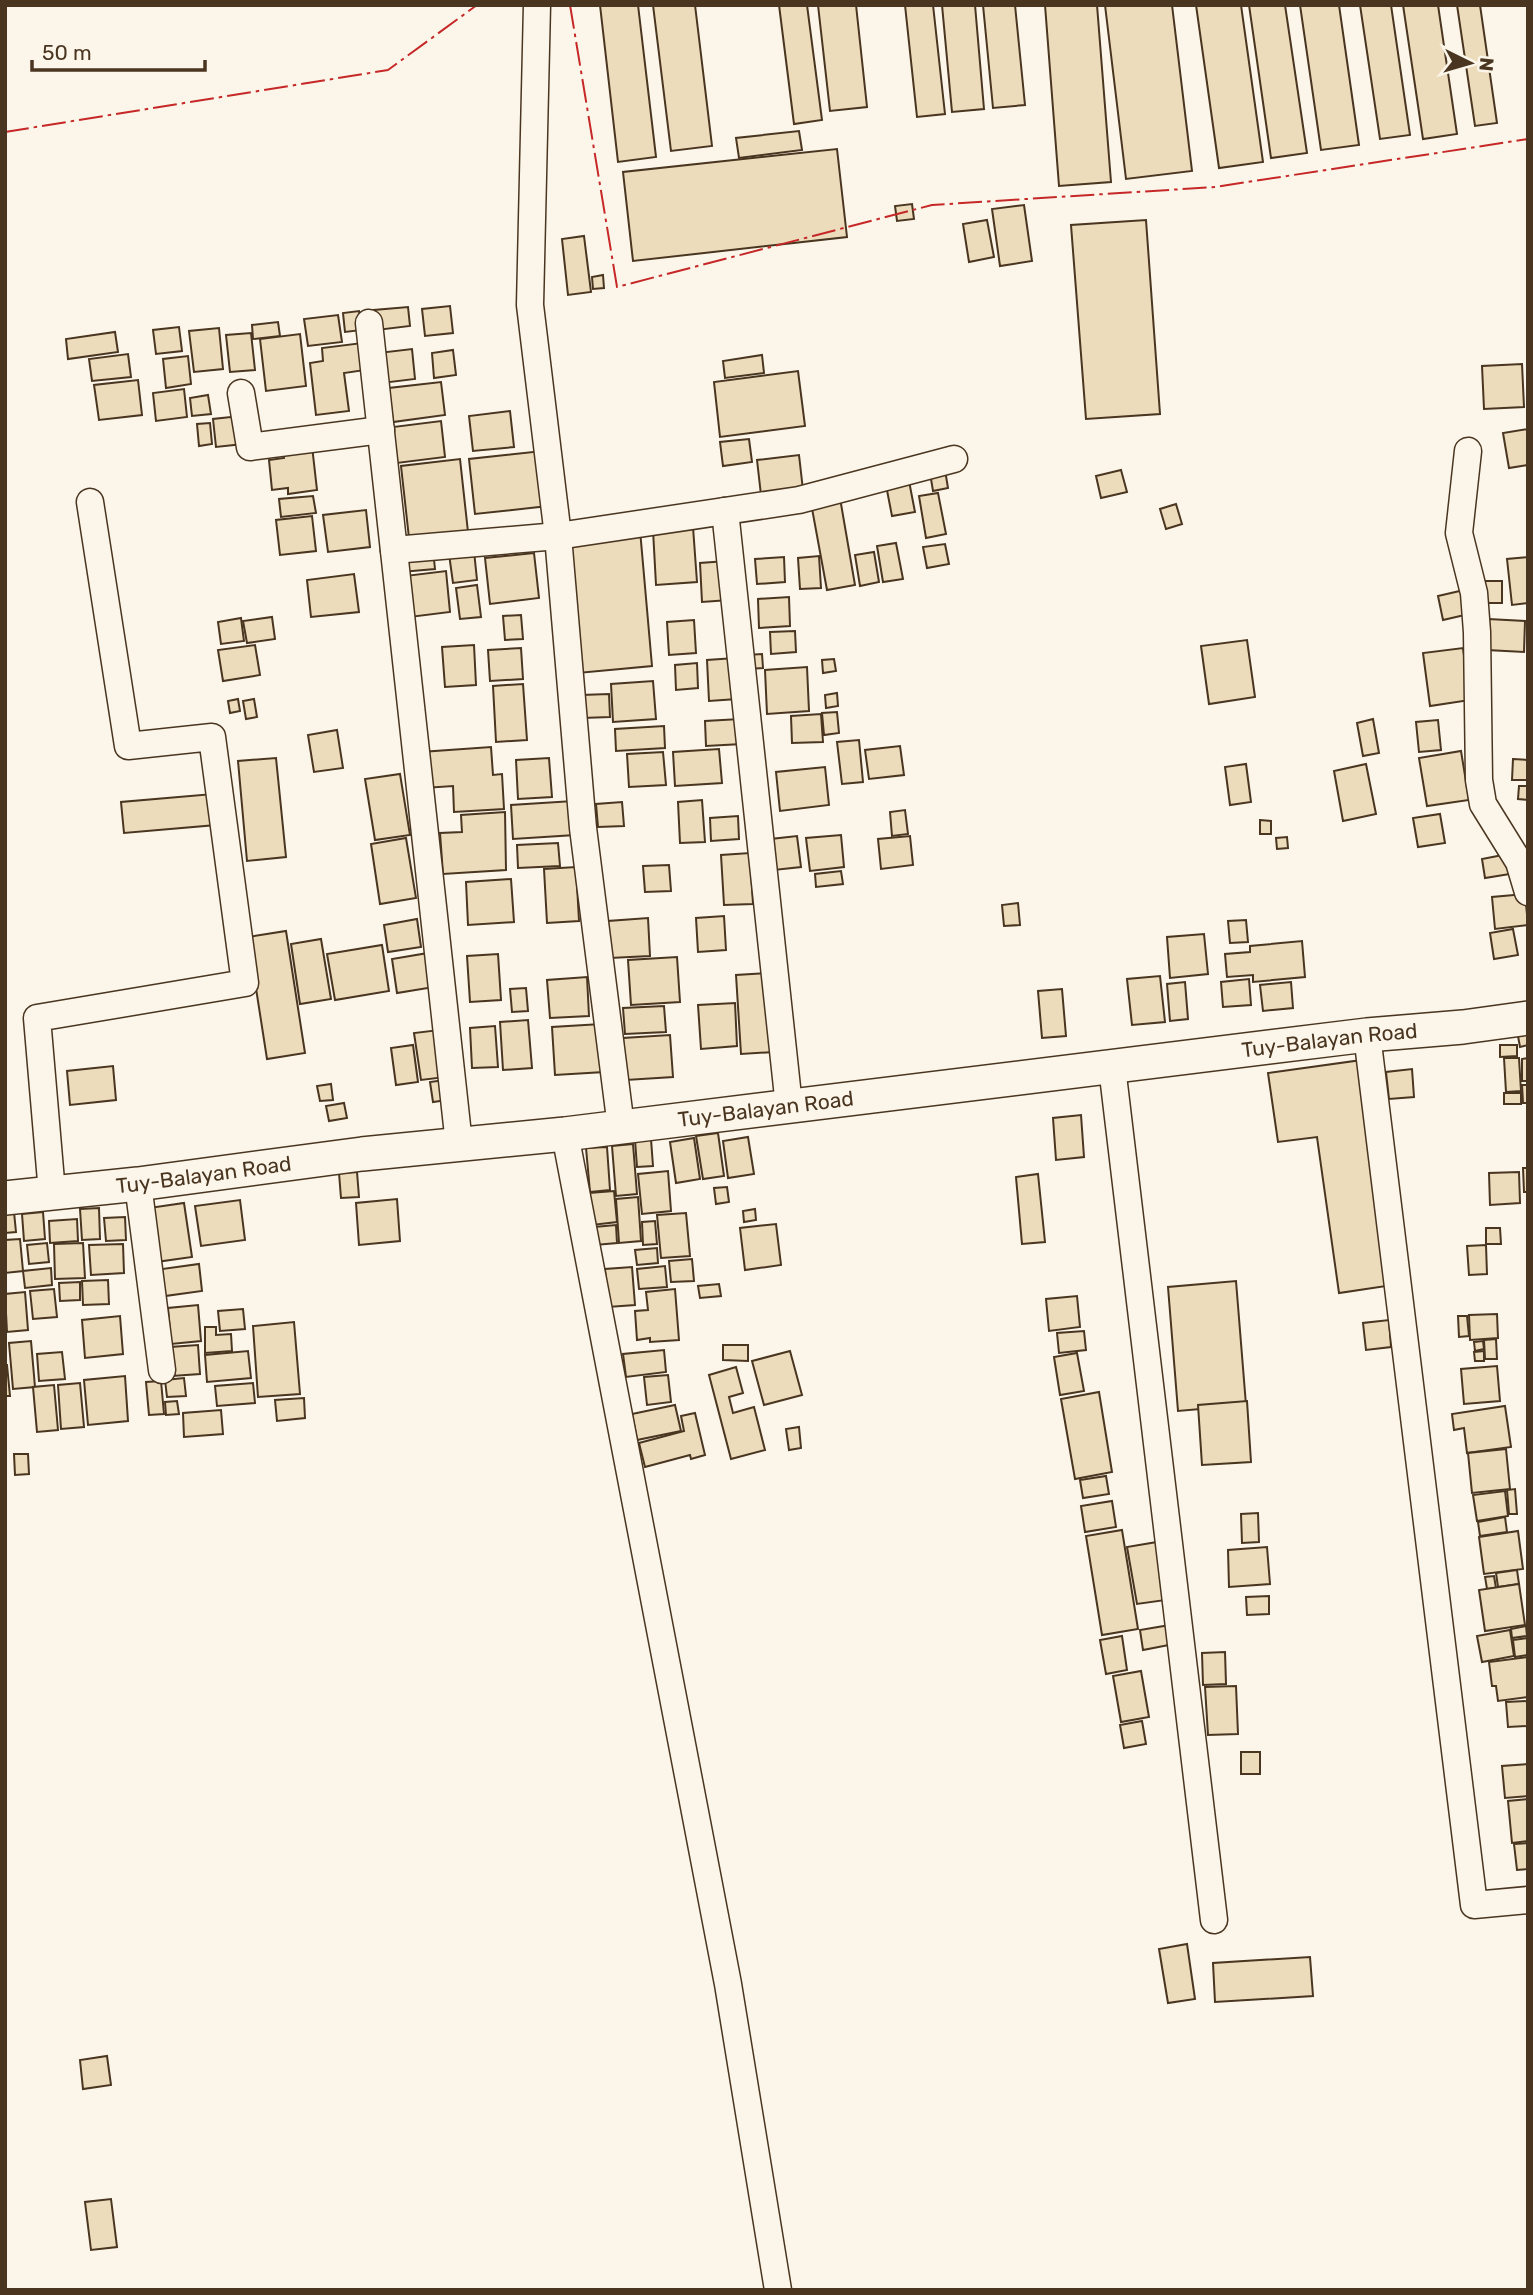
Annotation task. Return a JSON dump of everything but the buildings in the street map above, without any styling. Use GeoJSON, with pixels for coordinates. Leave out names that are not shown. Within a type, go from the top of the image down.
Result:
{"type":"FeatureCollection","features":[{"type":"Feature","properties":{"kind":"main road","name":"Tuy-Balayan Road"},"geometry":{"type":"LineString","coordinates":[[5,1198],[138,1184],[362,1154],[565,1134],[1528,1017]]}},
{"type":"Feature","properties":{"kind":"street"},"geometry":{"type":"LineString","coordinates":[[537,5],[530,305],[558,536],[583,828],[621,1127]]}},
{"type":"Feature","properties":{"kind":"street"},"geometry":{"type":"LineString","coordinates":[[369,323],[458,1144]]}},
{"type":"Feature","properties":{"kind":"street"},"geometry":{"type":"LineString","coordinates":[[241,393],[250,447],[381,430]]}},
{"type":"Feature","properties":{"kind":"street"},"geometry":{"type":"LineString","coordinates":[[1468,451],[1459,533],[1474,593],[1479,780],[1483,804],[1519,862],[1528,892]]}},
{"type":"Feature","properties":{"kind":"street"},"geometry":{"type":"LineString","coordinates":[[394,550],[558,536],[799,500],[954,459]]}},
{"type":"Feature","properties":{"kind":"street"},"geometry":{"type":"LineString","coordinates":[[52,1193],[37,1018],[245,983],[212,737],[128,746],[90,502]]}},
{"type":"Feature","properties":{"kind":"street"},"geometry":{"type":"LineString","coordinates":[[725,511],[789,1106]]}},
{"type":"Feature","properties":{"kind":"street"},"geometry":{"type":"LineString","coordinates":[[1367,1035],[1474,1905],[1528,1900]]}},
{"type":"Feature","properties":{"kind":"street"},"geometry":{"type":"LineString","coordinates":[[1112,1066],[1214,1920]]}},
{"type":"Feature","properties":{"kind":"street"},"geometry":{"type":"LineString","coordinates":[[565,1134],[728,1984],[778,2290]]}},
{"type":"Feature","properties":{"kind":"street"},"geometry":{"type":"LineString","coordinates":[[138,1184],[162,1370]]}},
{"type":"Feature","properties":{"kind":"power"},"geometry":{"type":"LineString","coordinates":[[5,132],[388,70],[477,5]]}},
{"type":"Feature","properties":{"kind":"power"},"geometry":{"type":"LineString","coordinates":[[570,5],[617,287],[932,205],[1215,187],[1528,139]]}}]}
